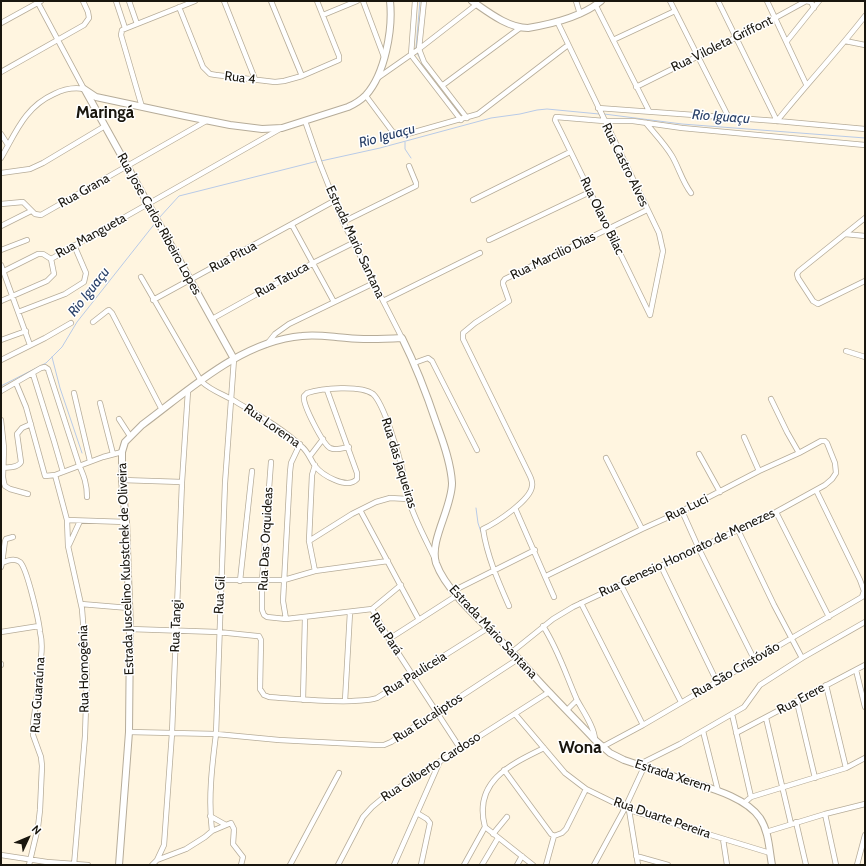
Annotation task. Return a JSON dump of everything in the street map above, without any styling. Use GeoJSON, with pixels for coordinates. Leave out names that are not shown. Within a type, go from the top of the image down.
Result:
{"type":"FeatureCollection","features":[{"type":"Feature","properties":{"kind":"street"},"geometry":{"type":"LineString","coordinates":[[1,72],[84,25],[89,18],[83,1]]}},
{"type":"Feature","properties":{"kind":"street"},"geometry":{"type":"LineString","coordinates":[[116,1],[123,30],[121,35],[142,107]]}},
{"type":"Feature","properties":{"kind":"street"},"geometry":{"type":"LineString","coordinates":[[128,1],[137,24]]}},
{"type":"Feature","properties":{"kind":"street"},"geometry":{"type":"LineString","coordinates":[[123,30],[195,1]]}},
{"type":"Feature","properties":{"kind":"street"},"geometry":{"type":"LineString","coordinates":[[224,1],[255,79]]}},
{"type":"Feature","properties":{"kind":"street"},"geometry":{"type":"LineString","coordinates":[[271,1],[302,76]]}},
{"type":"Feature","properties":{"kind":"street"},"geometry":{"type":"LineString","coordinates":[[317,1],[323,15],[357,1]]}},
{"type":"Feature","properties":{"kind":"street"},"geometry":{"type":"LineString","coordinates":[[363,1],[384,57]]}},
{"type":"Feature","properties":{"kind":"street"},"geometry":{"type":"LineString","coordinates":[[1,23],[39,2],[58,41],[84,88],[96,97],[208,120],[262,129],[282,128],[348,107],[366,96],[379,77],[389,35],[390,1]]}},
{"type":"Feature","properties":{"kind":"street"},"geometry":{"type":"LineString","coordinates":[[415,1],[415,52],[464,118]]}},
{"type":"Feature","properties":{"kind":"street"},"geometry":{"type":"LineString","coordinates":[[415,52],[424,1]]}},
{"type":"Feature","properties":{"kind":"street"},"geometry":{"type":"LineString","coordinates":[[576,1],[580,14]]}},
{"type":"Feature","properties":{"kind":"street"},"geometry":{"type":"LineString","coordinates":[[670,1],[729,118]]}},
{"type":"Feature","properties":{"kind":"street"},"geometry":{"type":"LineString","coordinates":[[718,1],[777,121]]}},
{"type":"Feature","properties":{"kind":"street"},"geometry":{"type":"LineString","coordinates":[[767,1],[806,84]]}},
{"type":"Feature","properties":{"kind":"street"},"geometry":{"type":"LineString","coordinates":[[806,1],[811,2],[814,8]]}},
{"type":"Feature","properties":{"kind":"street","name":"Rua Viloleta Griffont"},"geometry":{"type":"LineString","coordinates":[[636,87],[698,57],[806,1]]}},
{"type":"Feature","properties":{"kind":"street"},"geometry":{"type":"LineString","coordinates":[[787,41],[819,1]]}},
{"type":"Feature","properties":{"kind":"street"},"geometry":{"type":"LineString","coordinates":[[379,77],[415,52],[475,2],[504,21],[520,28],[536,27],[580,14],[599,3],[613,40],[649,111]]}},
{"type":"Feature","properties":{"kind":"street","name":"Rua 4"},"geometry":{"type":"LineString","coordinates":[[179,7],[203,68],[207,72],[216,75],[275,82],[291,80],[339,60],[339,56],[323,15]]}},
{"type":"Feature","properties":{"kind":"street"},"geometry":{"type":"LineString","coordinates":[[613,40],[675,11]]}},
{"type":"Feature","properties":{"kind":"street"},"geometry":{"type":"LineString","coordinates":[[777,121],[806,84],[845,41],[865,16]]}},
{"type":"Feature","properties":{"kind":"street","name":"Rua Castro Alves"},"geometry":{"type":"LineString","coordinates":[[557,21],[659,233],[663,251],[650,315]]}},
{"type":"Feature","properties":{"kind":"street"},"geometry":{"type":"LineString","coordinates":[[442,85],[520,28]]}},
{"type":"Feature","properties":{"kind":"street"},"geometry":{"type":"LineString","coordinates":[[845,41],[865,45]]}},
{"type":"Feature","properties":{"kind":"street"},"geometry":{"type":"LineString","coordinates":[[366,96],[392,131],[398,135],[404,134],[478,114],[568,45]]}},
{"type":"Feature","properties":{"kind":"street"},"geometry":{"type":"LineString","coordinates":[[415,52],[442,85],[464,118]]}},
{"type":"Feature","properties":{"kind":"street"},"geometry":{"type":"LineString","coordinates":[[1,158],[28,112],[36,104],[64,89],[75,87],[84,88]]}},
{"type":"Feature","properties":{"kind":"street","name":"Rua Jose Carlos Ribeiro Lopes"},"geometry":{"type":"LineString","coordinates":[[84,88],[234,359]]}},
{"type":"Feature","properties":{"kind":"street"},"geometry":{"type":"LineString","coordinates":[[599,109],[649,111],[865,129]]}},
{"type":"Feature","properties":{"kind":"street","name":"Rua Olavo Bilac"},"geometry":{"type":"LineString","coordinates":[[603,119],[556,117],[555,120],[650,315]]}},
{"type":"Feature","properties":{"kind":"street"},"geometry":{"type":"LineString","coordinates":[[603,119],[865,145]]}},
{"type":"Feature","properties":{"kind":"street","name":"Rua Grana"},"geometry":{"type":"LineString","coordinates":[[1,204],[23,202],[35,214],[41,215],[128,167],[208,120]]}},
{"type":"Feature","properties":{"kind":"street","name":"Estrada Mario Santana"},"geometry":{"type":"LineString","coordinates":[[305,121],[343,222],[402,338]]}},
{"type":"Feature","properties":{"kind":"street"},"geometry":{"type":"LineString","coordinates":[[646,123],[672,156],[685,185],[691,193]]}},
{"type":"Feature","properties":{"kind":"street"},"geometry":{"type":"LineString","coordinates":[[1,173],[30,169],[43,163],[105,126]]}},
{"type":"Feature","properties":{"kind":"street","name":"Rua Mangueta"},"geometry":{"type":"LineString","coordinates":[[1,301],[13,297],[50,278],[54,274],[51,258],[282,128]]}},
{"type":"Feature","properties":{"kind":"street"},"geometry":{"type":"LineString","coordinates":[[1,134],[8,145]]}},
{"type":"Feature","properties":{"kind":"street"},"geometry":{"type":"LineString","coordinates":[[473,200],[570,152]]}},
{"type":"Feature","properties":{"kind":"street"},"geometry":{"type":"LineString","coordinates":[[343,222],[416,186],[409,166]]}},
{"type":"Feature","properties":{"kind":"street"},"geometry":{"type":"LineString","coordinates":[[489,240],[590,192]]}},
{"type":"Feature","properties":{"kind":"street","name":"Rua Pitua"},"geometry":{"type":"LineString","coordinates":[[153,300],[334,201]]}},
{"type":"Feature","properties":{"kind":"street","name":"Rua Marcilio Dias"},"geometry":{"type":"LineString","coordinates":[[515,508],[529,494],[532,486],[532,480],[463,336],[466,330],[475,323],[509,301],[503,282],[505,279],[647,210]]}},
{"type":"Feature","properties":{"kind":"street"},"geometry":{"type":"LineString","coordinates":[[1,226],[31,211]]}},
{"type":"Feature","properties":{"kind":"street"},"geometry":{"type":"LineString","coordinates":[[865,218],[797,274],[798,278],[816,304],[820,304],[865,281]]}},
{"type":"Feature","properties":{"kind":"street"},"geometry":{"type":"LineString","coordinates":[[292,225],[334,302]]}},
{"type":"Feature","properties":{"kind":"street"},"geometry":{"type":"LineString","coordinates":[[845,234],[865,236]]}},
{"type":"Feature","properties":{"kind":"street"},"geometry":{"type":"LineString","coordinates":[[1,250],[27,240]]}},
{"type":"Feature","properties":{"kind":"street","name":"Rua Tatuca"},"geometry":{"type":"LineString","coordinates":[[212,318],[353,243]]}},
{"type":"Feature","properties":{"kind":"street"},"geometry":{"type":"LineString","coordinates":[[18,312],[65,294],[84,282],[86,273],[74,246]]}},
{"type":"Feature","properties":{"kind":"street"},"geometry":{"type":"LineString","coordinates":[[383,301],[480,253]]}},
{"type":"Feature","properties":{"kind":"street"},"geometry":{"type":"LineString","coordinates":[[2,272],[38,254],[43,254],[51,258]]}},
{"type":"Feature","properties":{"kind":"street"},"geometry":{"type":"LineString","coordinates":[[1,265],[2,272],[13,297],[30,345]]}},
{"type":"Feature","properties":{"kind":"street"},"geometry":{"type":"LineString","coordinates":[[141,277],[201,381]]}},
{"type":"Feature","properties":{"kind":"street"},"geometry":{"type":"LineString","coordinates":[[266,345],[275,334],[289,324],[374,283]]}},
{"type":"Feature","properties":{"kind":"street"},"geometry":{"type":"LineString","coordinates":[[93,322],[109,310],[112,313],[162,410]]}},
{"type":"Feature","properties":{"kind":"street"},"geometry":{"type":"LineString","coordinates":[[1,360],[71,323]]}},
{"type":"Feature","properties":{"kind":"street"},"geometry":{"type":"LineString","coordinates":[[1,340],[26,331]]}},
{"type":"Feature","properties":{"kind":"street","name":"Estrada Juscelino Kubstchek de Oliveira"},"geometry":{"type":"LineString","coordinates":[[120,865],[129,732],[130,629],[126,522],[122,480],[122,452],[126,442],[142,425],[201,381],[234,359],[266,345],[303,335],[348,338],[402,338]]}},
{"type":"Feature","properties":{"kind":"street"},"geometry":{"type":"LineString","coordinates":[[402,338],[414,363],[445,448],[451,476],[452,483],[450,497],[436,546],[436,562]]}},
{"type":"Feature","properties":{"kind":"street"},"geometry":{"type":"LineString","coordinates":[[229,350],[242,355]]}},
{"type":"Feature","properties":{"kind":"street"},"geometry":{"type":"LineString","coordinates":[[846,351],[865,357]]}},
{"type":"Feature","properties":{"kind":"street"},"geometry":{"type":"LineString","coordinates":[[414,363],[428,358],[432,361],[477,450]]}},
{"type":"Feature","properties":{"kind":"street","name":"Rua Gil"},"geometry":{"type":"LineString","coordinates":[[212,831],[210,816],[211,774],[216,734],[218,632],[225,483],[234,359]]}},
{"type":"Feature","properties":{"kind":"street"},"geometry":{"type":"LineString","coordinates":[[1,391],[33,374],[41,368],[45,367],[48,369],[86,483],[87,497]]}},
{"type":"Feature","properties":{"kind":"street"},"geometry":{"type":"LineString","coordinates":[[33,374],[63,472]]}},
{"type":"Feature","properties":{"kind":"street","name":"Rua Lorema"},"geometry":{"type":"LineString","coordinates":[[201,381],[209,388],[231,399],[300,444],[310,456],[315,466],[334,480],[343,483],[352,483],[357,479],[357,473],[349,447]]}},
{"type":"Feature","properties":{"kind":"street"},"geometry":{"type":"LineString","coordinates":[[16,383],[26,407],[45,475],[48,477],[90,461],[122,452]]}},
{"type":"Feature","properties":{"kind":"street","name":"Rua das Jaqueiras"},"geometry":{"type":"LineString","coordinates":[[323,439],[304,404],[304,396],[307,393],[353,388],[365,390],[373,395],[381,406],[397,451],[408,499],[436,562]]}},
{"type":"Feature","properties":{"kind":"street"},"geometry":{"type":"LineString","coordinates":[[310,456],[323,439],[328,447],[335,450],[349,447],[327,390]]}},
{"type":"Feature","properties":{"kind":"street","name":"Rua Tangi"},"geometry":{"type":"LineString","coordinates":[[157,860],[164,844],[172,733],[182,482],[188,391]]}},
{"type":"Feature","properties":{"kind":"street"},"geometry":{"type":"LineString","coordinates":[[74,393],[90,461]]}},
{"type":"Feature","properties":{"kind":"street"},"geometry":{"type":"LineString","coordinates":[[771,399],[799,453]]}},
{"type":"Feature","properties":{"kind":"street"},"geometry":{"type":"LineString","coordinates":[[100,403],[113,454]]}},
{"type":"Feature","properties":{"kind":"street"},"geometry":{"type":"LineString","coordinates":[[119,418],[130,436]]}},
{"type":"Feature","properties":{"kind":"street"},"geometry":{"type":"LineString","coordinates":[[1,420],[4,448],[3,477],[5,486],[28,494]]}},
{"type":"Feature","properties":{"kind":"street"},"geometry":{"type":"LineString","coordinates":[[3,468],[18,466],[20,464],[17,434],[22,428],[31,424]]}},
{"type":"Feature","properties":{"kind":"street"},"geometry":{"type":"LineString","coordinates":[[744,437],[759,471]]}},
{"type":"Feature","properties":{"kind":"street","name":"Rua Luci"},"geometry":{"type":"LineString","coordinates":[[546,576],[682,511],[821,441],[825,441],[827,443]]}},
{"type":"Feature","properties":{"kind":"street","name":"Rua Genesio Honorato de Menezes"},"geometry":{"type":"LineString","coordinates":[[512,652],[543,626],[563,612],[776,512],[828,483],[836,473],[835,463],[827,443]]}},
{"type":"Feature","properties":{"kind":"street"},"geometry":{"type":"LineString","coordinates":[[286,619],[283,601],[291,463],[300,444]]}},
{"type":"Feature","properties":{"kind":"street"},"geometry":{"type":"LineString","coordinates":[[699,454],[720,492]]}},
{"type":"Feature","properties":{"kind":"street"},"geometry":{"type":"LineString","coordinates":[[606,458],[642,529]]}},
{"type":"Feature","properties":{"kind":"street","name":"Rua Das Orquideas"},"geometry":{"type":"LineString","coordinates":[[264,615],[262,610],[262,581],[271,462]]}},
{"type":"Feature","properties":{"kind":"street"},"geometry":{"type":"LineString","coordinates":[[315,466],[312,475],[309,541],[315,570]]}},
{"type":"Feature","properties":{"kind":"street"},"geometry":{"type":"LineString","coordinates":[[240,581],[252,471]]}},
{"type":"Feature","properties":{"kind":"street","name":"Rua Homogênia"},"geometry":{"type":"LineString","coordinates":[[55,475],[67,520],[68,546],[81,604],[87,674],[85,736],[74,865]]}},
{"type":"Feature","properties":{"kind":"street"},"geometry":{"type":"LineString","coordinates":[[122,480],[182,482]]}},
{"type":"Feature","properties":{"kind":"street","name":"Rua São Cristóvão"},"geometry":{"type":"LineString","coordinates":[[602,747],[718,682],[754,659],[862,597],[864,591],[863,588],[816,490]]}},
{"type":"Feature","properties":{"kind":"street"},"geometry":{"type":"LineString","coordinates":[[309,541],[360,510],[383,499],[408,499]]}},
{"type":"Feature","properties":{"kind":"street"},"geometry":{"type":"LineString","coordinates":[[509,606],[494,571],[483,529],[515,508],[535,550],[554,597]]}},
{"type":"Feature","properties":{"kind":"street"},"geometry":{"type":"LineString","coordinates":[[360,510],[419,620]]}},
{"type":"Feature","properties":{"kind":"street"},"geometry":{"type":"LineString","coordinates":[[682,511],[699,549],[754,659]]}},
{"type":"Feature","properties":{"kind":"street"},"geometry":{"type":"LineString","coordinates":[[776,512],[829,617]]}},
{"type":"Feature","properties":{"kind":"street"},"geometry":{"type":"LineString","coordinates":[[67,520],[126,522]]}},
{"type":"Feature","properties":{"kind":"street"},"geometry":{"type":"LineString","coordinates":[[68,546],[80,521]]}},
{"type":"Feature","properties":{"kind":"street"},"geometry":{"type":"LineString","coordinates":[[738,530],[774,605],[802,658]]}},
{"type":"Feature","properties":{"kind":"street"},"geometry":{"type":"LineString","coordinates":[[2,565],[5,541],[6,539],[13,537]]}},
{"type":"Feature","properties":{"kind":"street"},"geometry":{"type":"LineString","coordinates":[[389,639],[419,620],[454,594],[535,550]]}},
{"type":"Feature","properties":{"kind":"street","name":"Rua Guaraúna"},"geometry":{"type":"LineString","coordinates":[[2,565],[8,560],[19,561],[26,572],[39,626],[42,656],[36,697],[33,735],[41,757],[42,766],[38,821],[29,862]]}},
{"type":"Feature","properties":{"kind":"street"},"geometry":{"type":"LineString","coordinates":[[221,580],[284,580],[315,570],[388,561]]}},
{"type":"Feature","properties":{"kind":"street","name":"Estrada Mário Santana"},"geometry":{"type":"LineString","coordinates":[[436,562],[454,594],[512,652],[602,747]]}},
{"type":"Feature","properties":{"kind":"street"},"geometry":{"type":"LineString","coordinates":[[661,566],[718,682]]}},
{"type":"Feature","properties":{"kind":"street"},"geometry":{"type":"LineString","coordinates":[[372,609],[401,585]]}},
{"type":"Feature","properties":{"kind":"street"},"geometry":{"type":"LineString","coordinates":[[621,585],[681,702]]}},
{"type":"Feature","properties":{"kind":"street"},"geometry":{"type":"LineString","coordinates":[[581,603],[643,725]]}},
{"type":"Feature","properties":{"kind":"street"},"geometry":{"type":"LineString","coordinates":[[81,604],[129,608]]}},
{"type":"Feature","properties":{"kind":"street","name":"Rua Pará"},"geometry":{"type":"LineString","coordinates":[[264,615],[267,617],[286,619],[372,609],[389,639],[460,748]]}},
{"type":"Feature","properties":{"kind":"street"},"geometry":{"type":"LineString","coordinates":[[345,701],[350,612]]}},
{"type":"Feature","properties":{"kind":"street"},"geometry":{"type":"LineString","coordinates":[[303,700],[305,617]]}},
{"type":"Feature","properties":{"kind":"street"},"geometry":{"type":"LineString","coordinates":[[595,865],[627,809],[641,766],[744,707],[760,685],[802,658],[865,622]]}},
{"type":"Feature","properties":{"kind":"street"},"geometry":{"type":"LineString","coordinates":[[1,632],[39,626]]}},
{"type":"Feature","properties":{"kind":"street"},"geometry":{"type":"LineString","coordinates":[[543,626],[555,648],[594,732],[595,740]]}},
{"type":"Feature","properties":{"kind":"street","name":"Rua Pauliceia"},"geometry":{"type":"LineString","coordinates":[[218,632],[257,636],[260,638],[260,689],[264,695],[269,697],[303,700],[345,701],[372,700],[377,698],[488,628]]}},
{"type":"Feature","properties":{"kind":"street"},"geometry":{"type":"LineString","coordinates":[[130,629],[218,632]]}},
{"type":"Feature","properties":{"kind":"street","name":"Rua Eucaliptos"},"geometry":{"type":"LineString","coordinates":[[129,732],[216,734],[297,741],[384,745],[391,742],[518,659]]}},
{"type":"Feature","properties":{"kind":"street","name":"Rua Erere"},"geometry":{"type":"LineString","coordinates":[[736,733],[865,666]]}},
{"type":"Feature","properties":{"kind":"street"},"geometry":{"type":"LineString","coordinates":[[856,670],[865,708]]}},
{"type":"Feature","properties":{"kind":"street"},"geometry":{"type":"LineString","coordinates":[[826,686],[846,768]]}},
{"type":"Feature","properties":{"kind":"street","name":"Rua Gilberto Cardoso"},"geometry":{"type":"LineString","coordinates":[[338,865],[364,817],[372,807],[397,788],[549,692]]}},
{"type":"Feature","properties":{"kind":"street"},"geometry":{"type":"LineString","coordinates":[[567,710],[578,700]]}},
{"type":"Feature","properties":{"kind":"street"},"geometry":{"type":"LineString","coordinates":[[796,702],[814,778]]}},
{"type":"Feature","properties":{"kind":"street","name":"Rua Duarte Pereira"},"geometry":{"type":"LineString","coordinates":[[514,714],[565,773],[586,789],[627,809],[770,853]]}},
{"type":"Feature","properties":{"kind":"street"},"geometry":{"type":"LineString","coordinates":[[732,714],[751,797]]}},
{"type":"Feature","properties":{"kind":"street"},"geometry":{"type":"LineString","coordinates":[[766,718],[781,788],[806,865]]}},
{"type":"Feature","properties":{"kind":"street"},"geometry":{"type":"LineString","coordinates":[[703,731],[718,791]]}},
{"type":"Feature","properties":{"kind":"street","name":"Estrada Xerem"},"geometry":{"type":"LineString","coordinates":[[602,747],[616,757],[718,791],[744,803]]}},
{"type":"Feature","properties":{"kind":"street"},"geometry":{"type":"LineString","coordinates":[[533,865],[493,834],[486,827],[482,815],[485,795],[494,779],[504,770],[544,748]]}},
{"type":"Feature","properties":{"kind":"street"},"geometry":{"type":"LineString","coordinates":[[772,865],[766,832],[756,814],[744,803],[751,797],[846,768],[865,758]]}},
{"type":"Feature","properties":{"kind":"street"},"geometry":{"type":"LineString","coordinates":[[394,865],[440,761]]}},
{"type":"Feature","properties":{"kind":"street"},"geometry":{"type":"LineString","coordinates":[[504,770],[554,836]]}},
{"type":"Feature","properties":{"kind":"street"},"geometry":{"type":"LineString","coordinates":[[290,865],[339,773]]}},
{"type":"Feature","properties":{"kind":"street"},"geometry":{"type":"LineString","coordinates":[[554,836],[562,833],[566,829],[586,789]]}},
{"type":"Feature","properties":{"kind":"street"},"geometry":{"type":"LineString","coordinates":[[766,832],[793,823],[865,804]]}},
{"type":"Feature","properties":{"kind":"street"},"geometry":{"type":"LineString","coordinates":[[627,809],[638,865]]}},
{"type":"Feature","properties":{"kind":"street"},"geometry":{"type":"LineString","coordinates":[[417,813],[430,823],[421,865]]}},
{"type":"Feature","properties":{"kind":"street"},"geometry":{"type":"LineString","coordinates":[[825,814],[836,865]]}},
{"type":"Feature","properties":{"kind":"street"},"geometry":{"type":"LineString","coordinates":[[210,816],[229,824],[234,829],[233,844],[243,857],[241,865]]}},
{"type":"Feature","properties":{"kind":"street"},"geometry":{"type":"LineString","coordinates":[[493,834],[507,817]]}},
{"type":"Feature","properties":{"kind":"street"},"geometry":{"type":"LineString","coordinates":[[152,865],[157,860],[186,849],[212,831],[229,824]]}},
{"type":"Feature","properties":{"kind":"street"},"geometry":{"type":"LineString","coordinates":[[464,865],[486,827]]}},
{"type":"Feature","properties":{"kind":"street"},"geometry":{"type":"LineString","coordinates":[[857,865],[864,847],[865,835]]}},
{"type":"Feature","properties":{"kind":"street"},"geometry":{"type":"LineString","coordinates":[[546,865],[554,836]]}},
{"type":"Feature","properties":{"kind":"street"},"geometry":{"type":"LineString","coordinates":[[482,865],[498,838]]}},
{"type":"Feature","properties":{"kind":"street"},"geometry":{"type":"LineString","coordinates":[[723,839],[727,865]]}},
{"type":"Feature","properties":{"kind":"street"},"geometry":{"type":"LineString","coordinates":[[1,855],[29,862],[88,865]]}},
{"type":"Feature","properties":{"kind":"street"},"geometry":{"type":"LineString","coordinates":[[517,865],[522,856]]}},
{"type":"Feature","properties":{"kind":"street"},"geometry":{"type":"LineString","coordinates":[[636,856],[668,865]]}},
{"type":"Feature","properties":{"kind":"waterway"},"geometry":{"type":"LineString","coordinates":[[416,48],[420,1]]}},
{"type":"Feature","properties":{"kind":"waterway"},"geometry":{"type":"LineString","coordinates":[[417,53],[421,61]]}},
{"type":"Feature","properties":{"kind":"waterway","name":"Rio Iguaçu"},"geometry":{"type":"LineString","coordinates":[[321,161],[380,148],[491,118],[537,110],[547,109],[599,114]]}},
{"type":"Feature","properties":{"kind":"waterway","name":"Rio Iguaçu"},"geometry":{"type":"LineString","coordinates":[[604,114],[682,124],[865,138]]}},
{"type":"Feature","properties":{"kind":"waterway"},"geometry":{"type":"LineString","coordinates":[[405,142],[405,149],[411,158]]}},
{"type":"Feature","properties":{"kind":"waterway","name":"Rio Iguaçu"},"geometry":{"type":"LineString","coordinates":[[159,218],[179,196],[318,161]]}},
{"type":"Feature","properties":{"kind":"waterway","name":"Rio Iguaçu"},"geometry":{"type":"LineString","coordinates":[[1,386],[46,363],[62,347],[77,322],[156,222]]}},
{"type":"Feature","properties":{"kind":"waterway"},"geometry":{"type":"LineString","coordinates":[[52,357],[60,388],[82,453]]}},
{"type":"Feature","properties":{"kind":"waterway"},"geometry":{"type":"LineString","coordinates":[[476,508],[481,532]]}},
{"type":"Feature","properties":{"kind":"district","name":"Maringá"},"geometry":{"type":"Point","coordinates":[105,113]}},
{"type":"Feature","properties":{"kind":"district","name":"Wona"},"geometry":{"type":"Point","coordinates":[580,748]}}]}
